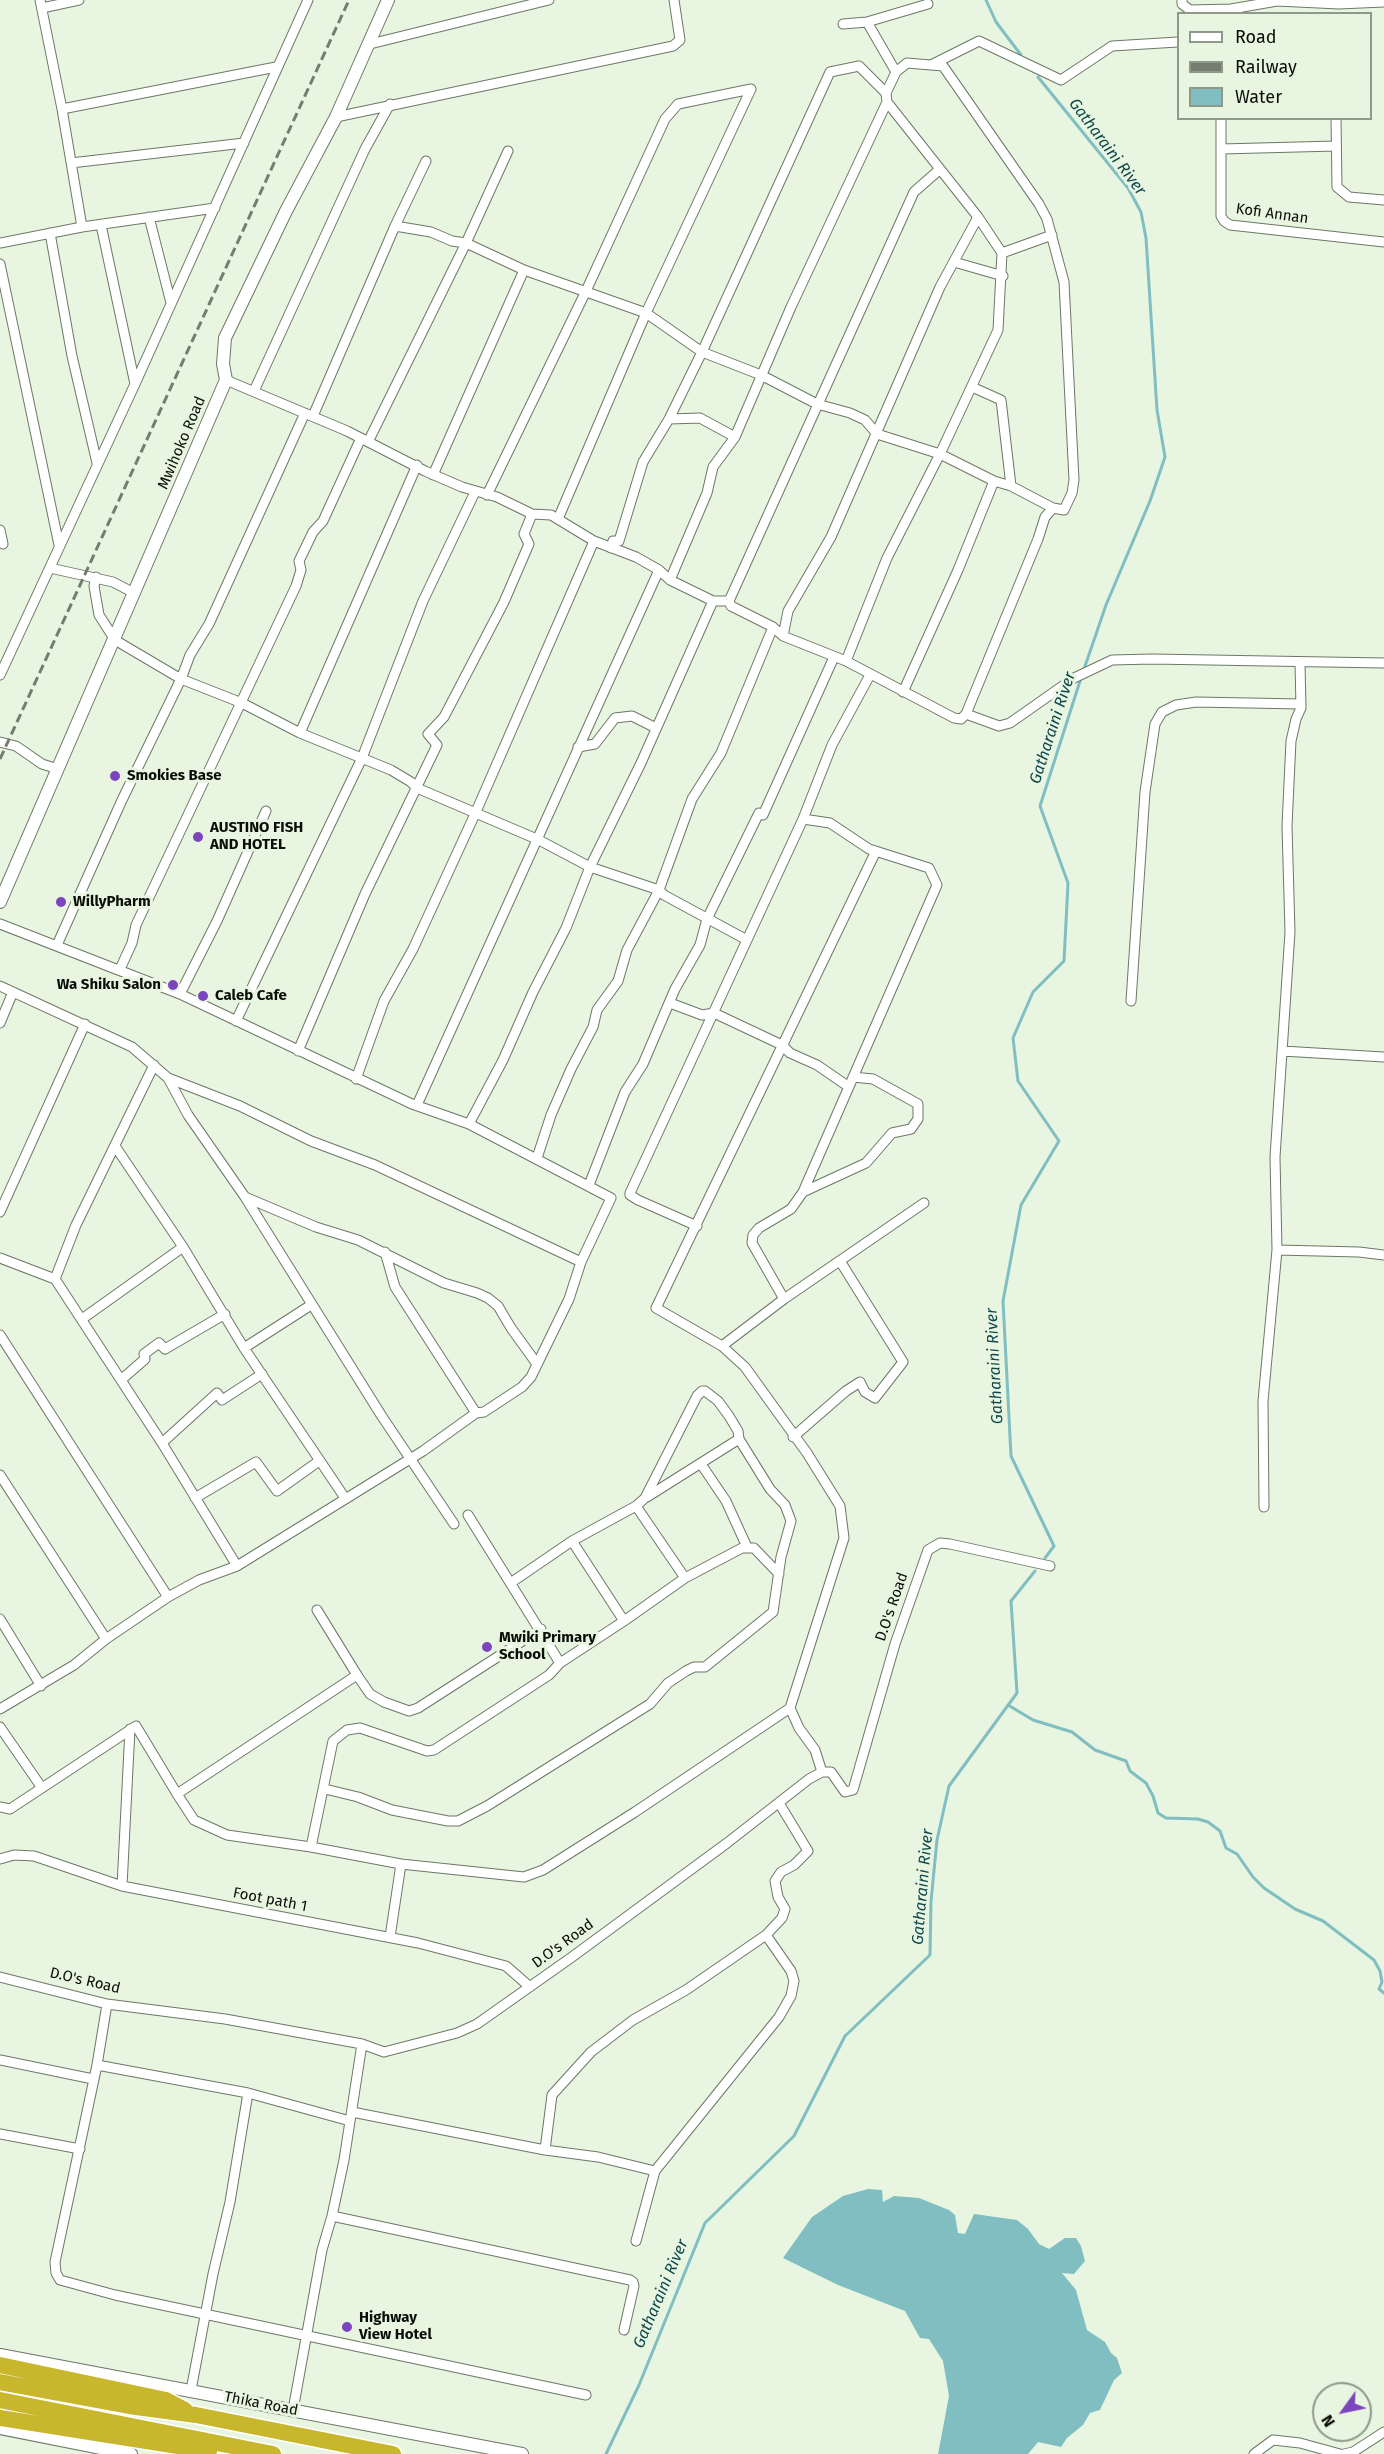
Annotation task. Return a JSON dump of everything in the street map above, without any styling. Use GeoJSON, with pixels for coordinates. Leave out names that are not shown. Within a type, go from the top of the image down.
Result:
{"type":"FeatureCollection","features":[{"type":"Feature","properties":{"kind":"highway"},"geometry":{"type":"LineString","coordinates":[[0,2366],[166,2400],[195,2415]]}},
{"type":"Feature","properties":{"kind":"highway","name":"Thika Road"},"geometry":{"type":"LineString","coordinates":[[0,2382],[129,2406],[195,2415],[393,2454]]}},
{"type":"Feature","properties":{"kind":"highway"},"geometry":{"type":"LineString","coordinates":[[0,2400],[273,2454]]}},
{"type":"Feature","properties":{"kind":"highway"},"geometry":{"type":"LineString","coordinates":[[0,2418],[194,2450],[252,2454]]}},
{"type":"Feature","properties":{"kind":"street"},"geometry":{"type":"LineString","coordinates":[[79,0],[41,4],[82,227]]}},
{"type":"Feature","properties":{"kind":"street"},"geometry":{"type":"LineString","coordinates":[[0,675],[135,384],[308,0]]}},
{"type":"Feature","properties":{"kind":"street","name":"Mwihoko Road"},"geometry":{"type":"LineString","coordinates":[[0,902],[226,380],[223,364],[225,338],[286,211],[336,117],[388,0]]}},
{"type":"Feature","properties":{"kind":"street"},"geometry":{"type":"LineString","coordinates":[[370,44],[549,0]]}},
{"type":"Feature","properties":{"kind":"street"},"geometry":{"type":"LineString","coordinates":[[336,117],[673,46],[680,40],[674,0]]}},
{"type":"Feature","properties":{"kind":"street"},"geometry":{"type":"LineString","coordinates":[[1182,0],[1182,4],[1190,10],[1227,11],[1277,1],[1338,9],[1384,2]]}},
{"type":"Feature","properties":{"kind":"street"},"geometry":{"type":"LineString","coordinates":[[843,24],[867,22],[928,4]]}},
{"type":"Feature","properties":{"kind":"street"},"geometry":{"type":"LineString","coordinates":[[867,22],[897,72]]}},
{"type":"Feature","properties":{"kind":"street"},"geometry":{"type":"LineString","coordinates":[[933,64],[979,41],[1061,80],[1112,46],[1177,42]]}},
{"type":"Feature","properties":{"kind":"street"},"geometry":{"type":"LineString","coordinates":[[394,226],[431,232],[452,241],[466,243],[524,270],[646,313],[702,352],[761,375],[818,404],[865,420],[877,434],[940,454],[1053,508],[1064,510],[1072,493],[1074,480],[1064,282],[1052,235],[1039,204],[943,66],[911,62],[897,72],[761,375],[735,437],[714,467],[707,493],[670,580]]}},
{"type":"Feature","properties":{"kind":"street"},"geometry":{"type":"LineString","coordinates":[[611,548],[613,541],[619,540],[643,462],[669,419],[702,352],[830,72],[859,66],[886,97],[939,170],[978,218],[1002,253],[1003,276],[998,330],[940,454],[887,558],[846,661]]}},
{"type":"Feature","properties":{"kind":"street"},"geometry":{"type":"LineString","coordinates":[[62,109],[276,67]]}},
{"type":"Feature","properties":{"kind":"street"},"geometry":{"type":"LineString","coordinates":[[487,495],[586,291],[665,119],[678,104],[751,89],[646,313],[558,519]]}},
{"type":"Feature","properties":{"kind":"street"},"geometry":{"type":"LineString","coordinates":[[254,391],[365,149],[390,104]]}},
{"type":"Feature","properties":{"kind":"street","name":"Kofi Annan"},"geometry":{"type":"LineString","coordinates":[[1221,120],[1221,216],[1230,225],[1384,242]]}},
{"type":"Feature","properties":{"kind":"street"},"geometry":{"type":"LineString","coordinates":[[1336,120],[1335,183],[1340,191],[1349,197],[1384,200]]}},
{"type":"Feature","properties":{"kind":"street"},"geometry":{"type":"LineString","coordinates":[[71,162],[244,143]]}},
{"type":"Feature","properties":{"kind":"street"},"geometry":{"type":"LineString","coordinates":[[1221,149],[1336,146]]}},
{"type":"Feature","properties":{"kind":"street"},"geometry":{"type":"LineString","coordinates":[[120,969],[132,943],[136,925],[296,586],[300,570],[298,561],[312,532],[323,521],[466,243],[508,151]]}},
{"type":"Feature","properties":{"kind":"street"},"geometry":{"type":"LineString","coordinates":[[57,945],[126,790],[309,414],[426,161]]}},
{"type":"Feature","properties":{"kind":"street"},"geometry":{"type":"LineString","coordinates":[[729,601],[914,192],[939,170]]}},
{"type":"Feature","properties":{"kind":"street"},"geometry":{"type":"LineString","coordinates":[[0,243],[82,227],[214,208]]}},
{"type":"Feature","properties":{"kind":"street"},"geometry":{"type":"LineString","coordinates":[[149,217],[171,303]]}},
{"type":"Feature","properties":{"kind":"street"},"geometry":{"type":"LineString","coordinates":[[783,636],[788,611],[831,537],[940,287],[978,218]]}},
{"type":"Feature","properties":{"kind":"street"},"geometry":{"type":"LineString","coordinates":[[101,225],[135,384]]}},
{"type":"Feature","properties":{"kind":"street"},"geometry":{"type":"LineString","coordinates":[[50,233],[72,356],[98,463]]}},
{"type":"Feature","properties":{"kind":"street"},"geometry":{"type":"LineString","coordinates":[[1002,253],[1052,235]]}},
{"type":"Feature","properties":{"kind":"street"},"geometry":{"type":"LineString","coordinates":[[954,262],[1003,276]]}},
{"type":"Feature","properties":{"kind":"street"},"geometry":{"type":"LineString","coordinates":[[0,264],[59,545]]}},
{"type":"Feature","properties":{"kind":"street"},"geometry":{"type":"LineString","coordinates":[[433,475],[524,270]]}},
{"type":"Feature","properties":{"kind":"street"},"geometry":{"type":"LineString","coordinates":[[226,380],[309,414],[417,465],[433,475],[475,492],[497,497],[532,514],[551,515],[594,541],[636,557],[659,570],[670,580],[713,602],[729,601]]}},
{"type":"Feature","properties":{"kind":"street"},"geometry":{"type":"LineString","coordinates":[[972,387],[1001,400],[1011,486]]}},
{"type":"Feature","properties":{"kind":"street"},"geometry":{"type":"LineString","coordinates":[[669,419],[700,418],[735,437]]}},
{"type":"Feature","properties":{"kind":"street"},"geometry":{"type":"LineString","coordinates":[[300,733],[417,465]]}},
{"type":"Feature","properties":{"kind":"street"},"geometry":{"type":"LineString","coordinates":[[903,692],[958,570],[994,481]]}},
{"type":"Feature","properties":{"kind":"street"},"geometry":{"type":"LineString","coordinates":[[236,1022],[362,758],[423,601],[475,492]]}},
{"type":"Feature","properties":{"kind":"street"},"geometry":{"type":"LineString","coordinates":[[729,601],[731,606],[773,627],[783,636],[846,661],[954,718],[961,719],[966,714],[1045,517],[1053,508]]}},
{"type":"Feature","properties":{"kind":"street"},"geometry":{"type":"LineString","coordinates":[[298,1051],[365,894],[437,745],[428,734],[444,717],[504,602],[529,544],[524,534],[532,514]]}},
{"type":"Feature","properties":{"kind":"street"},"geometry":{"type":"LineString","coordinates":[[0,530],[3,544]]}},
{"type":"Feature","properties":{"kind":"street"},"geometry":{"type":"LineString","coordinates":[[356,1078],[384,1001],[413,949],[594,541]]}},
{"type":"Feature","properties":{"kind":"street"},"geometry":{"type":"LineString","coordinates":[[50,568],[72,575],[96,577],[113,582],[134,593]]}},
{"type":"Feature","properties":{"kind":"street"},"geometry":{"type":"LineString","coordinates":[[417,1106],[659,570]]}},
{"type":"Feature","properties":{"kind":"street"},"geometry":{"type":"LineString","coordinates":[[96,577],[94,586],[99,615],[115,640],[181,679],[242,703],[300,733],[362,758],[411,782],[417,788],[539,840],[590,867],[659,890],[747,940]]}},
{"type":"Feature","properties":{"kind":"street"},"geometry":{"type":"LineString","coordinates":[[469,1124],[503,1060],[533,992],[566,928],[590,867],[713,602]]}},
{"type":"Feature","properties":{"kind":"street"},"geometry":{"type":"LineString","coordinates":[[537,1158],[550,1115],[593,1027],[597,1010],[618,981],[627,950],[659,890],[692,799],[721,753],[773,627]]}},
{"type":"Feature","properties":{"kind":"street"},"geometry":{"type":"LineString","coordinates":[[590,1185],[625,1092],[643,1064],[675,989],[700,945],[707,919],[759,813],[763,815],[834,657]]}},
{"type":"Feature","properties":{"kind":"street"},"geometry":{"type":"LineString","coordinates":[[966,714],[999,726],[1010,723],[1074,678],[1112,660],[1384,663]]}},
{"type":"Feature","properties":{"kind":"street"},"geometry":{"type":"LineString","coordinates":[[1264,1507],[1263,1401],[1277,1250],[1275,1157],[1290,932],[1287,826],[1292,741],[1301,705],[1300,663]]}},
{"type":"Feature","properties":{"kind":"street"},"geometry":{"type":"LineString","coordinates":[[697,1226],[630,1195],[803,819],[832,745],[870,675]]}},
{"type":"Feature","properties":{"kind":"street"},"geometry":{"type":"LineString","coordinates":[[1131,1001],[1145,792],[1155,724],[1162,712],[1176,705],[1196,702],[1301,705]]}},
{"type":"Feature","properties":{"kind":"street"},"geometry":{"type":"LineString","coordinates":[[578,747],[595,744],[615,718],[632,716],[656,728]]}},
{"type":"Feature","properties":{"kind":"street"},"geometry":{"type":"LineString","coordinates":[[0,742],[16,746],[42,764],[58,770]]}},
{"type":"Feature","properties":{"kind":"street"},"geometry":{"type":"LineString","coordinates":[[180,994],[217,921],[266,811]]}},
{"type":"Feature","properties":{"kind":"street"},"geometry":{"type":"LineString","coordinates":[[784,1299],[752,1243],[753,1235],[759,1228],[791,1209],[803,1192],[937,885],[929,868],[869,849],[830,823],[803,819]]}},
{"type":"Feature","properties":{"kind":"street"},"geometry":{"type":"LineString","coordinates":[[0,1807],[10,1809],[136,1726],[194,1820],[216,1832],[400,1864],[517,1878],[537,1874],[635,1812],[790,1708],[843,1538],[840,1506],[820,1472],[745,1367],[722,1346],[656,1308],[876,851]]}},
{"type":"Feature","properties":{"kind":"street"},"geometry":{"type":"LineString","coordinates":[[0,924],[180,994],[417,1106],[469,1124],[590,1185],[611,1198],[581,1262],[569,1299],[531,1377],[522,1387],[484,1412],[476,1413],[237,1566],[198,1580],[168,1597],[106,1639],[74,1665],[0,1709]]}},
{"type":"Feature","properties":{"kind":"street"},"geometry":{"type":"LineString","coordinates":[[0,986],[132,1047],[168,1078],[188,1115],[245,1197],[311,1305],[453,1524]]}},
{"type":"Feature","properties":{"kind":"street"},"geometry":{"type":"LineString","coordinates":[[0,1023],[13,992]]}},
{"type":"Feature","properties":{"kind":"street"},"geometry":{"type":"LineString","coordinates":[[670,1003],[702,1015],[714,1013],[782,1045],[790,1053],[817,1065],[849,1087]]}},
{"type":"Feature","properties":{"kind":"street"},"geometry":{"type":"LineString","coordinates":[[0,1212],[85,1024]]}},
{"type":"Feature","properties":{"kind":"street"},"geometry":{"type":"LineString","coordinates":[[1282,1051],[1384,1057]]}},
{"type":"Feature","properties":{"kind":"street"},"geometry":{"type":"LineString","coordinates":[[55,1279],[76,1225],[154,1065]]}},
{"type":"Feature","properties":{"kind":"street"},"geometry":{"type":"LineString","coordinates":[[803,1192],[866,1163],[892,1133],[911,1129],[918,1119],[918,1104],[873,1079],[853,1077]]}},
{"type":"Feature","properties":{"kind":"street"},"geometry":{"type":"LineString","coordinates":[[168,1078],[240,1106],[310,1142],[375,1165],[581,1262]]}},
{"type":"Feature","properties":{"kind":"street"},"geometry":{"type":"LineString","coordinates":[[115,1146],[183,1247],[244,1348],[345,1498]]}},
{"type":"Feature","properties":{"kind":"street"},"geometry":{"type":"LineString","coordinates":[[245,1197],[316,1227],[358,1240],[444,1283],[477,1293],[498,1306],[537,1364]]}},
{"type":"Feature","properties":{"kind":"street"},"geometry":{"type":"LineString","coordinates":[[722,1346],[784,1299],[924,1203]]}},
{"type":"Feature","properties":{"kind":"street"},"geometry":{"type":"LineString","coordinates":[[82,1318],[183,1247]]}},
{"type":"Feature","properties":{"kind":"street"},"geometry":{"type":"LineString","coordinates":[[1277,1250],[1350,1251],[1384,1255]]}},
{"type":"Feature","properties":{"kind":"street"},"geometry":{"type":"LineString","coordinates":[[385,1252],[395,1287],[476,1413]]}},
{"type":"Feature","properties":{"kind":"street"},"geometry":{"type":"LineString","coordinates":[[0,1258],[55,1279],[162,1443],[237,1566]]}},
{"type":"Feature","properties":{"kind":"street"},"geometry":{"type":"LineString","coordinates":[[793,1437],[846,1391],[860,1382],[865,1392],[875,1398],[903,1362],[840,1261]]}},
{"type":"Feature","properties":{"kind":"street"},"geometry":{"type":"LineString","coordinates":[[244,1348],[311,1305]]}},
{"type":"Feature","properties":{"kind":"street"},"geometry":{"type":"LineString","coordinates":[[121,1380],[145,1359],[144,1354],[159,1343],[165,1349],[225,1314]]}},
{"type":"Feature","properties":{"kind":"street"},"geometry":{"type":"LineString","coordinates":[[0,1335],[168,1597]]}},
{"type":"Feature","properties":{"kind":"street"},"geometry":{"type":"LineString","coordinates":[[162,1443],[217,1393],[222,1400],[262,1374]]}},
{"type":"Feature","properties":{"kind":"street"},"geometry":{"type":"LineString","coordinates":[[325,1789],[358,1797],[392,1810],[458,1821],[505,1795],[650,1704],[668,1683],[694,1667],[705,1667],[773,1612],[781,1557],[791,1521],[785,1504],[770,1489],[739,1439],[738,1431],[718,1401],[705,1391],[698,1396],[645,1498]]}},
{"type":"Feature","properties":{"kind":"street"},"geometry":{"type":"LineString","coordinates":[[512,1582],[572,1541],[636,1506],[739,1439]]}},
{"type":"Feature","properties":{"kind":"street"},"geometry":{"type":"LineString","coordinates":[[195,1498],[256,1462],[278,1491],[319,1461]]}},
{"type":"Feature","properties":{"kind":"street"},"geometry":{"type":"LineString","coordinates":[[701,1464],[726,1501],[747,1547]]}},
{"type":"Feature","properties":{"kind":"street"},"geometry":{"type":"LineString","coordinates":[[0,1475],[106,1639]]}},
{"type":"Feature","properties":{"kind":"street"},"geometry":{"type":"LineString","coordinates":[[636,1506],[685,1578]]}},
{"type":"Feature","properties":{"kind":"street"},"geometry":{"type":"LineString","coordinates":[[468,1515],[512,1582],[560,1663]]}},
{"type":"Feature","properties":{"kind":"street"},"geometry":{"type":"LineString","coordinates":[[572,1541],[624,1622]]}},
{"type":"Feature","properties":{"kind":"street","name":"D.O's Road"},"geometry":{"type":"LineString","coordinates":[[0,1977],[107,2004],[225,2019],[362,2044],[384,2052],[457,2033],[477,2024],[530,1987],[822,1772],[831,1772],[845,1792],[853,1790],[895,1644],[928,1550],[940,1543],[950,1544],[1050,1566]]}},
{"type":"Feature","properties":{"kind":"street"},"geometry":{"type":"LineString","coordinates":[[312,1847],[333,1741],[347,1730],[360,1728],[427,1751],[434,1750],[549,1675],[560,1663],[624,1622],[685,1578],[747,1547],[754,1548],[779,1574]]}},
{"type":"Feature","properties":{"kind":"street"},"geometry":{"type":"LineString","coordinates":[[317,1610],[370,1694],[408,1711],[418,1708],[540,1629]]}},
{"type":"Feature","properties":{"kind":"street"},"geometry":{"type":"LineString","coordinates":[[0,1619],[41,1686]]}},
{"type":"Feature","properties":{"kind":"street"},"geometry":{"type":"LineString","coordinates":[[177,1794],[357,1675]]}},
{"type":"Feature","properties":{"kind":"street"},"geometry":{"type":"LineString","coordinates":[[790,1708],[799,1728],[815,1750],[822,1772]]}},
{"type":"Feature","properties":{"kind":"street"},"geometry":{"type":"LineString","coordinates":[[0,1727],[42,1788]]}},
{"type":"Feature","properties":{"kind":"street"},"geometry":{"type":"LineString","coordinates":[[122,1886],[130,1730]]}},
{"type":"Feature","properties":{"kind":"street"},"geometry":{"type":"LineString","coordinates":[[545,2150],[552,2095],[591,2052],[633,2020],[686,1990],[766,1935],[782,1918],[784,1910],[778,1897],[775,1881],[781,1872],[794,1865],[808,1851],[779,1803]]}},
{"type":"Feature","properties":{"kind":"street","name":"Foot path 1"},"geometry":{"type":"LineString","coordinates":[[0,1859],[14,1855],[34,1856],[122,1886],[390,1937],[506,1966],[530,1987]]}},
{"type":"Feature","properties":{"kind":"street"},"geometry":{"type":"LineString","coordinates":[[390,1937],[400,1864]]}},
{"type":"Feature","properties":{"kind":"street"},"geometry":{"type":"LineString","coordinates":[[636,2241],[655,2172],[779,2018],[791,1996],[794,1981],[791,1971],[766,1935]]}},
{"type":"Feature","properties":{"kind":"street"},"geometry":{"type":"LineString","coordinates":[[107,2004],[98,2065],[93,2079],[55,2262],[57,2277],[72,2284],[115,2295],[586,2395]]}},
{"type":"Feature","properties":{"kind":"street"},"geometry":{"type":"LineString","coordinates":[[293,2410],[322,2250],[332,2216],[351,2117],[362,2044]]}},
{"type":"Feature","properties":{"kind":"street"},"geometry":{"type":"LineString","coordinates":[[0,2060],[93,2079]]}},
{"type":"Feature","properties":{"kind":"street"},"geometry":{"type":"LineString","coordinates":[[98,2065],[248,2093],[351,2117],[598,2157],[655,2172]]}},
{"type":"Feature","properties":{"kind":"street"},"geometry":{"type":"LineString","coordinates":[[191,2390],[230,2202],[248,2093]]}},
{"type":"Feature","properties":{"kind":"street"},"geometry":{"type":"LineString","coordinates":[[0,2134],[80,2149]]}},
{"type":"Feature","properties":{"kind":"street"},"geometry":{"type":"LineString","coordinates":[[332,2216],[630,2280],[634,2286],[624,2330]]}},
{"type":"Feature","properties":{"kind":"street","name":"Thika Road"},"geometry":{"type":"LineString","coordinates":[[0,2355],[522,2454]]}},
{"type":"Feature","properties":{"kind":"street"},"geometry":{"type":"LineString","coordinates":[[0,2428],[131,2454]]}},
{"type":"Feature","properties":{"kind":"street"},"geometry":{"type":"LineString","coordinates":[[1254,2454],[1273,2440],[1300,2443],[1342,2454],[1353,2452],[1384,2433]]}},
{"type":"Feature","properties":{"kind":"water"},"geometry":{"type":"Polygon","coordinates":[[[868,2189],[882,2190],[883,2202],[894,2196],[919,2198],[949,2210],[955,2215],[958,2233],[965,2234],[974,2214],[1017,2220],[1028,2229],[1039,2244],[1049,2249],[1065,2238],[1076,2238],[1085,2261],[1074,2274],[1062,2273],[1076,2290],[1087,2330],[1105,2342],[1117,2358],[1122,2373],[1114,2380],[1100,2410],[1090,2413],[1083,2425],[1067,2438],[1061,2447],[1038,2442],[1028,2454],[938,2454],[949,2396],[943,2361],[929,2339],[920,2338],[905,2311],[838,2285],[783,2258],[812,2217],[843,2196],[868,2189]]]}},
{"type":"Feature","properties":{"kind":"waterway","name":"Gatharaini River"},"geometry":{"type":"LineString","coordinates":[[986,0],[996,22],[1021,55]]}},
{"type":"Feature","properties":{"kind":"waterway","name":"Gatharaini River"},"geometry":{"type":"LineString","coordinates":[[1038,77],[1128,188],[1141,212],[1146,238],[1157,410],[1165,457],[1150,501],[1106,605],[1083,672]]}},
{"type":"Feature","properties":{"kind":"waterway","name":"Gatharaini River"},"geometry":{"type":"LineString","coordinates":[[1045,1558],[1054,1546],[1011,1456],[1003,1301],[1021,1205],[1059,1141],[1018,1081],[1013,1038],[1033,992],[1064,961],[1068,883],[1040,806],[1081,678]]}},
{"type":"Feature","properties":{"kind":"waterway","name":"Gatharaini River"},"geometry":{"type":"LineString","coordinates":[[606,2454],[639,2385],[705,2223],[794,2136],[845,2036],[930,1955],[931,1901],[937,1840],[949,1786],[1017,1693],[1011,1601],[1035,1571]]}},
{"type":"Feature","properties":{"kind":"waterway"},"geometry":{"type":"LineString","coordinates":[[1008,1705],[1033,1720],[1072,1732],[1095,1750],[1126,1761],[1130,1771],[1146,1783],[1158,1813],[1166,1818],[1198,1819],[1208,1822],[1220,1831],[1226,1848],[1237,1854],[1264,1888],[1295,1909],[1323,1921],[1374,1960],[1380,1971],[1382,1982],[1379,1989],[1384,1993]]}},
{"type":"Feature","properties":{"kind":"railway"},"geometry":{"type":"LineString","coordinates":[[0,759],[349,0]]}},
{"type":"Feature","properties":{"kind":"place","name":"Smokies Base"},"geometry":{"type":"Point","coordinates":[115,776]}},
{"type":"Feature","properties":{"kind":"place","name":"AUSTINO FISH AND HOTEL"},"geometry":{"type":"Point","coordinates":[198,837]}},
{"type":"Feature","properties":{"kind":"place","name":"WillyPharm"},"geometry":{"type":"Point","coordinates":[61,902]}},
{"type":"Feature","properties":{"kind":"place","name":"Wa Shiku Salon"},"geometry":{"type":"Point","coordinates":[173,985]}},
{"type":"Feature","properties":{"kind":"place","name":"Caleb Cafe"},"geometry":{"type":"Point","coordinates":[203,996]}},
{"type":"Feature","properties":{"kind":"place","name":"Mwiki Primary School"},"geometry":{"type":"Point","coordinates":[487,1647]}},
{"type":"Feature","properties":{"kind":"place","name":"Highway View Hotel"},"geometry":{"type":"Point","coordinates":[347,2327]}}]}
